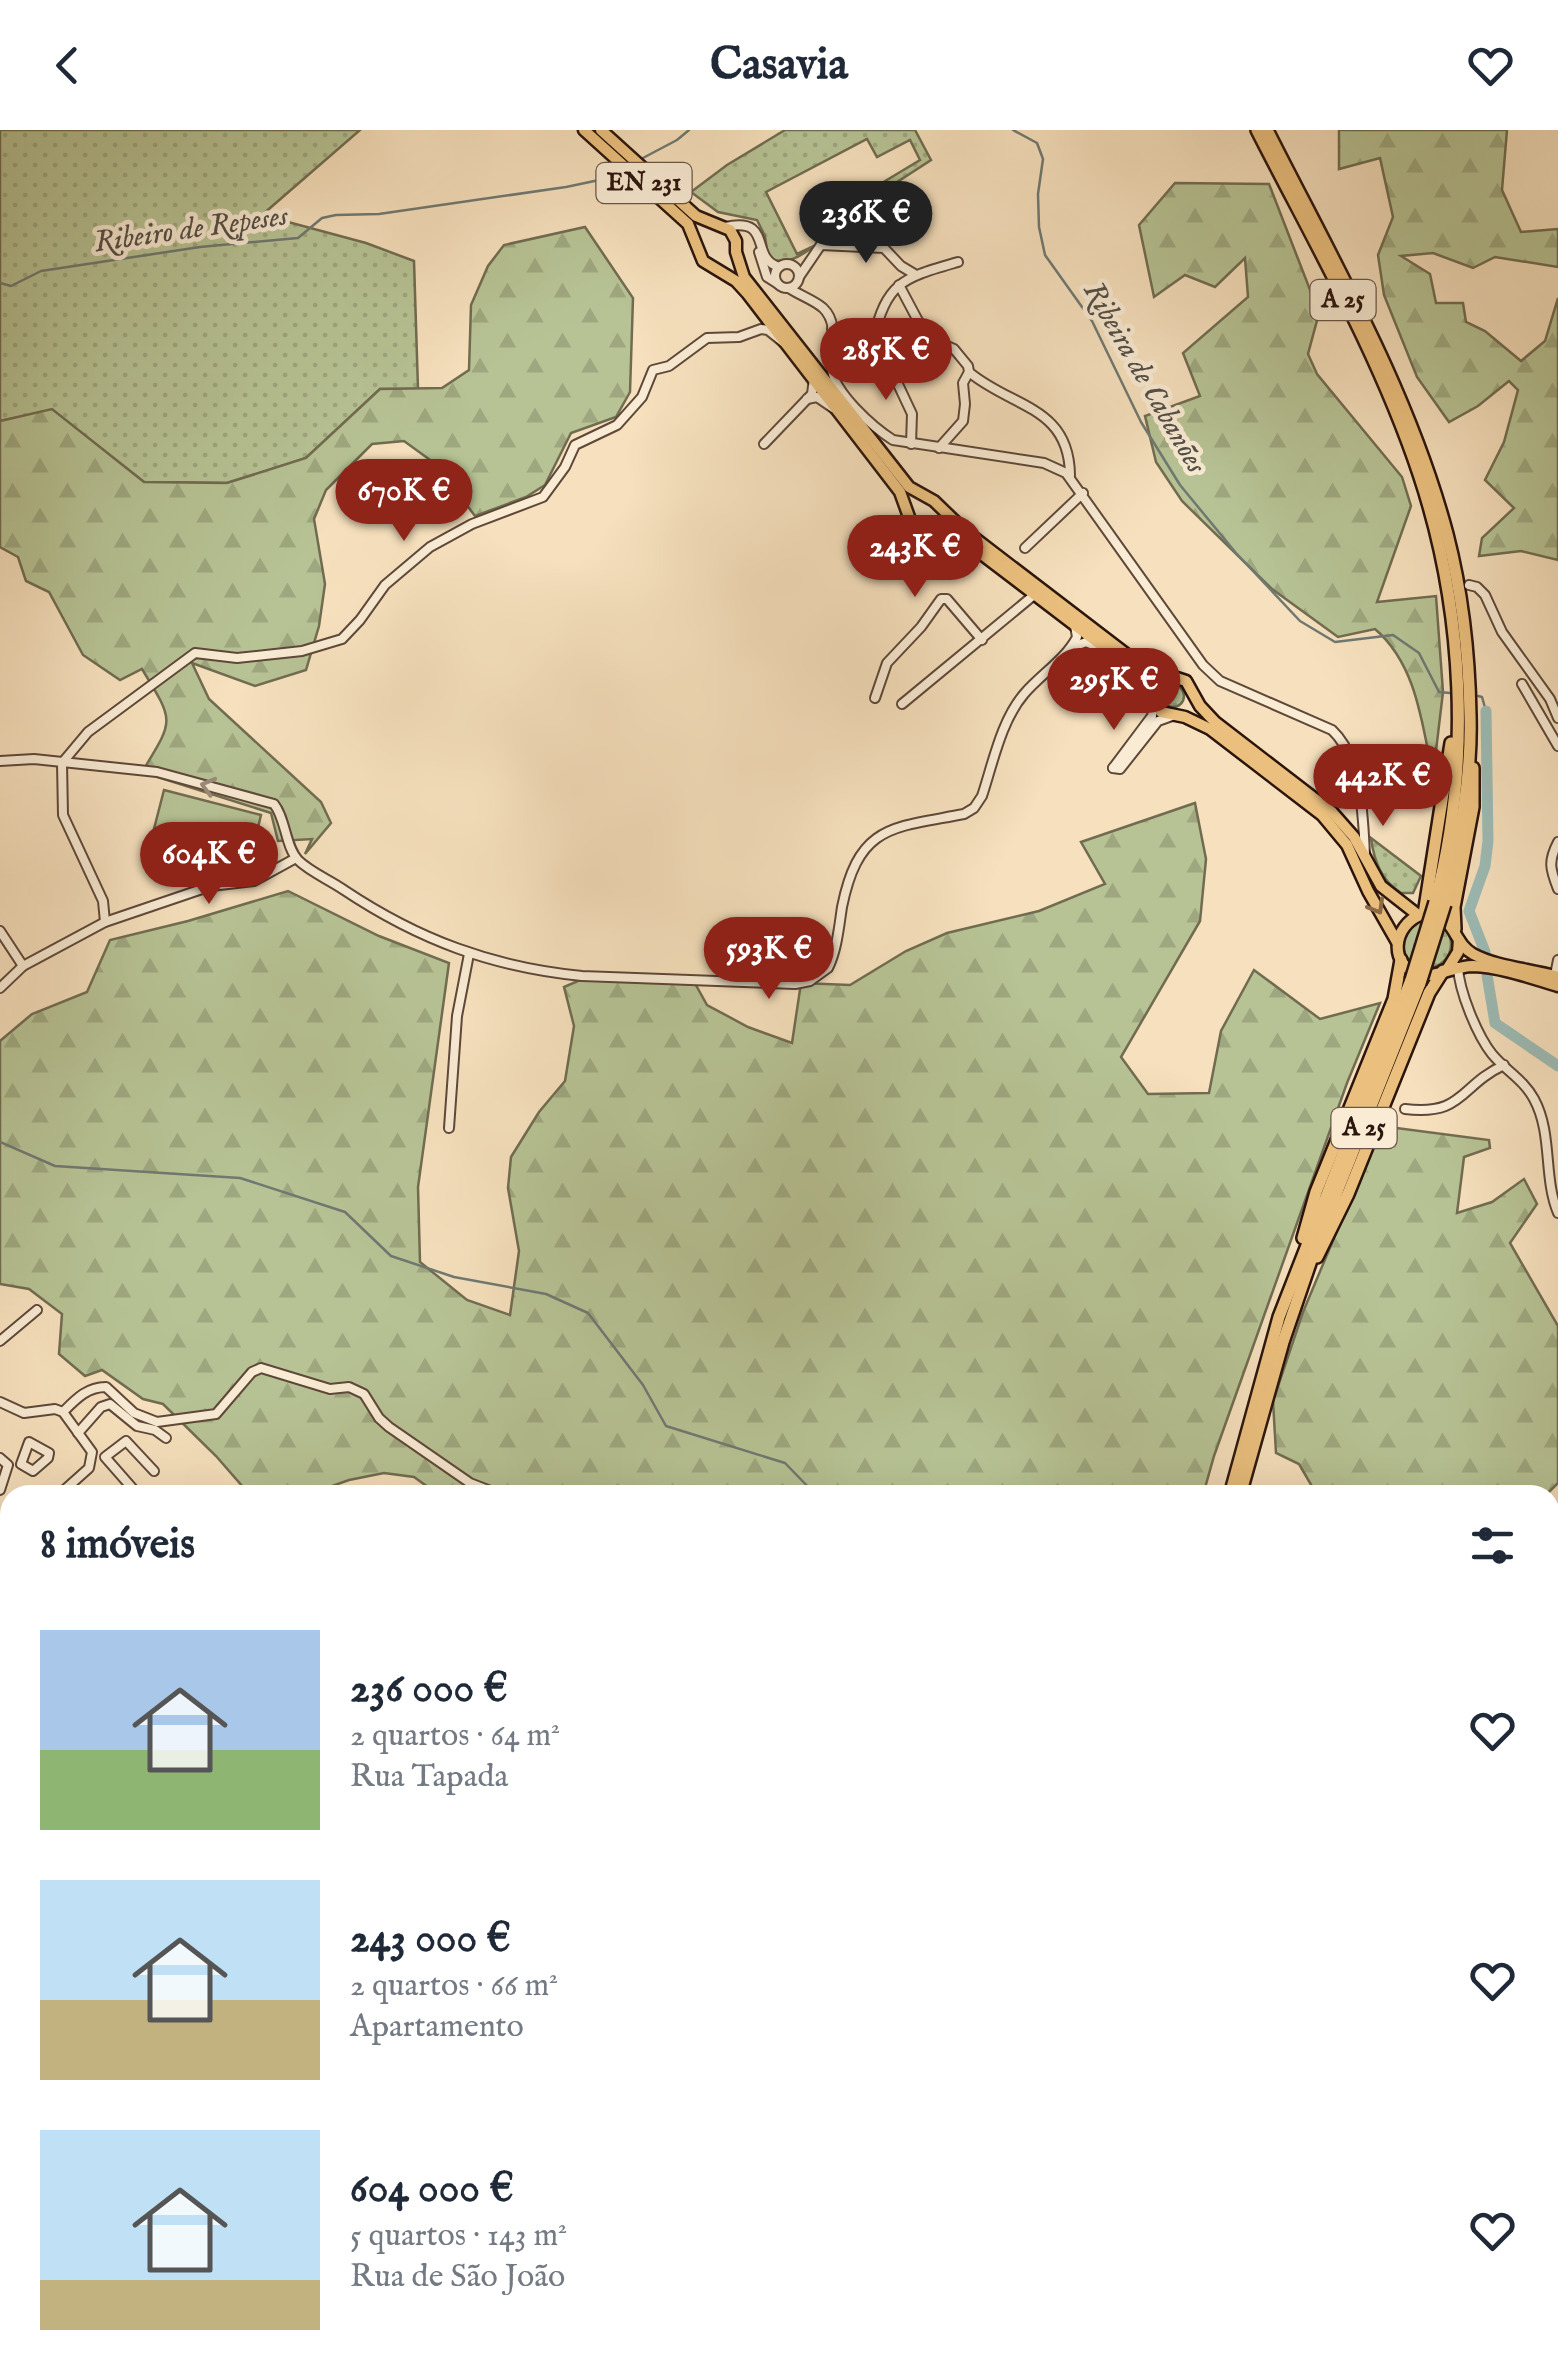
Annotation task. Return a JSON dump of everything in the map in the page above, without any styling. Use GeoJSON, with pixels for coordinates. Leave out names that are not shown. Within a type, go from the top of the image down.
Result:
{"type":"FeatureCollection","features":[{"type":"Feature","properties":{"kind":"highway","name":"A 25"},"geometry":{"type":"LineString","coordinates":[[1257,130],[1370,354],[1419,475],[1448,591],[1458,699],[1454,801],[1440,903]]}},
{"type":"Feature","properties":{"kind":"highway","name":"A 25"},"geometry":{"type":"LineString","coordinates":[[1233,1485],[1263,1369],[1415,982],[1440,903],[1463,806],[1470,718],[1459,591],[1428,472],[1377,349],[1267,130]]}},
{"type":"Feature","properties":{"kind":"highway"},"geometry":{"type":"LineString","coordinates":[[1421,914],[1430,883],[1458,699]]}},
{"type":"Feature","properties":{"kind":"highway"},"geometry":{"type":"LineString","coordinates":[[1457,934],[1454,908],[1473,807],[1470,718]]}},
{"type":"Feature","properties":{"kind":"highway"},"geometry":{"type":"LineString","coordinates":[[1303,1267],[1311,1206],[1394,1000],[1401,960]]}},
{"type":"Feature","properties":{"kind":"highway"},"geometry":{"type":"LineString","coordinates":[[1303,1267],[1324,1246],[1429,994],[1450,969]]}},
{"type":"Feature","properties":{"kind":"highway","name":"A 25"},"geometry":{"type":"LineString","coordinates":[[1243,1485],[1303,1267]]}},
{"type":"Feature","properties":{"kind":"main road","name":"EN 231"},"geometry":{"type":"LineString","coordinates":[[584,130],[688,224],[698,256],[736,281],[788,346],[829,385],[909,487],[934,501],[940,510],[1143,667],[1186,681],[1204,713],[1345,825],[1381,886],[1399,903],[1421,914],[1442,916],[1474,954],[1556,979]]}},
{"type":"Feature","properties":{"kind":"main road","name":"EN 231"},"geometry":{"type":"LineString","coordinates":[[601,130],[696,216],[722,226],[736,246],[744,276],[900,492],[913,528],[958,537],[1138,674],[1161,712],[1210,729],[1335,828],[1397,942],[1401,960]]}},
{"type":"Feature","properties":{"kind":"main road","name":"EN 231"},"geometry":{"type":"LineString","coordinates":[[696,242],[702,232],[722,226]]}},
{"type":"Feature","properties":{"kind":"main road"},"geometry":{"type":"LineString","coordinates":[[709,265],[722,266],[736,246]]}},
{"type":"Feature","properties":{"kind":"main road"},"geometry":{"type":"LineString","coordinates":[[908,512],[912,504],[924,498]]}},
{"type":"Feature","properties":{"kind":"main road"},"geometry":{"type":"LineString","coordinates":[[929,531],[938,525],[940,510]]}},
{"type":"Feature","properties":{"kind":"main road"},"geometry":{"type":"LineString","coordinates":[[1153,699],[1158,683],[1170,676]]}},
{"type":"Feature","properties":{"kind":"main road"},"geometry":{"type":"LineString","coordinates":[[1175,716],[1192,704],[1192,692]]}},
{"type":"Feature","properties":{"kind":"main road"},"geometry":{"type":"LineString","coordinates":[[1399,903],[1421,896],[1430,883]]}},
{"type":"Feature","properties":{"kind":"main road"},"geometry":{"type":"LineString","coordinates":[[1397,942],[1403,926],[1421,914]]}},
{"type":"Feature","properties":{"kind":"main road"},"geometry":{"type":"LineString","coordinates":[[1450,969],[1458,952],[1457,934]]}},
{"type":"Feature","properties":{"kind":"main road"},"geometry":{"type":"LineString","coordinates":[[1401,960],[1420,974],[1491,968],[1556,979]]}},
{"type":"Feature","properties":{"kind":"street"},"geometry":{"type":"LineString","coordinates":[[788,288],[796,284],[844,210]]}},
{"type":"Feature","properties":{"kind":"street"},"geometry":{"type":"LineString","coordinates":[[722,226],[737,224],[753,229],[762,240],[769,264],[791,264],[813,254]]}},
{"type":"Feature","properties":{"kind":"street"},"geometry":{"type":"LineString","coordinates":[[736,246],[748,232],[756,237],[767,277],[822,307],[832,329],[829,385]]}},
{"type":"Feature","properties":{"kind":"street"},"geometry":{"type":"LineString","coordinates":[[820,245],[884,248],[916,275]]}},
{"type":"Feature","properties":{"kind":"street"},"geometry":{"type":"LineString","coordinates":[[873,340],[881,308],[900,285],[916,275],[958,262]]}},
{"type":"Feature","properties":{"kind":"street"},"geometry":{"type":"LineString","coordinates":[[791,264],[799,277]]}},
{"type":"Feature","properties":{"kind":"street"},"geometry":{"type":"LineString","coordinates":[[778,284],[775,277],[779,266]]}},
{"type":"Feature","properties":{"kind":"street"},"geometry":{"type":"LineString","coordinates":[[900,285],[924,332],[961,355],[969,372],[1056,426],[1069,459],[1070,477]]}},
{"type":"Feature","properties":{"kind":"street"},"geometry":{"type":"LineString","coordinates":[[756,330],[762,312]]}},
{"type":"Feature","properties":{"kind":"street"},"geometry":{"type":"LineString","coordinates":[[832,329],[846,326],[863,332],[877,350],[893,357],[933,340]]}},
{"type":"Feature","properties":{"kind":"street"},"geometry":{"type":"LineString","coordinates":[[105,922],[102,902],[62,815],[62,763],[88,732],[195,653],[237,658],[302,651],[342,639],[367,612],[380,590],[421,554],[472,524],[544,497],[575,444],[617,425],[645,392],[653,370],[669,366],[708,338],[739,338],[756,330],[768,330],[788,346]]}},
{"type":"Feature","properties":{"kind":"street"},"geometry":{"type":"LineString","coordinates":[[893,357],[896,380],[912,414],[911,444]]}},
{"type":"Feature","properties":{"kind":"street"},"geometry":{"type":"LineString","coordinates":[[764,444],[812,394],[816,374],[832,372]]}},
{"type":"Feature","properties":{"kind":"street"},"geometry":{"type":"LineString","coordinates":[[832,372],[850,402],[893,440],[1044,463],[1070,477],[1203,665],[1220,681],[1332,730],[1344,742],[1361,807],[1365,854]]}},
{"type":"Feature","properties":{"kind":"street"},"geometry":{"type":"LineString","coordinates":[[939,448],[963,421],[966,404],[962,383],[969,372]]}},
{"type":"Feature","properties":{"kind":"street"},"geometry":{"type":"LineString","coordinates":[[807,399],[817,398],[839,410]]}},
{"type":"Feature","properties":{"kind":"street"},"geometry":{"type":"LineString","coordinates":[[1025,548],[1083,494]]}},
{"type":"Feature","properties":{"kind":"street"},"geometry":{"type":"LineString","coordinates":[[1470,585],[1486,595],[1502,632],[1550,699],[1558,718]]}},
{"type":"Feature","properties":{"kind":"street"},"geometry":{"type":"LineString","coordinates":[[902,704],[1034,595]]}},
{"type":"Feature","properties":{"kind":"street"},"geometry":{"type":"LineString","coordinates":[[875,698],[887,664],[921,628],[941,598],[947,599],[982,640]]}},
{"type":"Feature","properties":{"kind":"street"},"geometry":{"type":"LineString","coordinates":[[0,761],[34,760],[152,772],[274,804],[296,858],[422,936],[469,954],[582,976],[794,984],[820,975],[832,959],[848,880],[872,841],[892,828],[964,814],[974,808],[1022,696],[1069,650],[1077,637],[1075,626]]}},
{"type":"Feature","properties":{"kind":"street"},"geometry":{"type":"LineString","coordinates":[[1069,650],[1086,642],[1106,650]]}},
{"type":"Feature","properties":{"kind":"street"},"geometry":{"type":"LineString","coordinates":[[1522,684],[1558,746]]}},
{"type":"Feature","properties":{"kind":"street"},"geometry":{"type":"LineString","coordinates":[[1153,699],[1152,716],[1113,768],[1120,769],[1158,722],[1175,716]]}},
{"type":"Feature","properties":{"kind":"street"},"geometry":{"type":"LineString","coordinates":[[1345,825],[1360,818],[1361,807]]}},
{"type":"Feature","properties":{"kind":"street"},"geometry":{"type":"LineString","coordinates":[[1558,842],[1550,868],[1558,889]]}},
{"type":"Feature","properties":{"kind":"street"},"geometry":{"type":"LineString","coordinates":[[0,988],[24,966],[105,922],[212,886],[254,881],[296,858]]}},
{"type":"Feature","properties":{"kind":"street"},"geometry":{"type":"LineString","coordinates":[[0,931],[24,966]]}},
{"type":"Feature","properties":{"kind":"street"},"geometry":{"type":"LineString","coordinates":[[449,1128],[457,1016],[469,954]]}},
{"type":"Feature","properties":{"kind":"street"},"geometry":{"type":"LineString","coordinates":[[1556,979],[1558,960]]}},
{"type":"Feature","properties":{"kind":"street"},"geometry":{"type":"LineString","coordinates":[[1450,969],[1488,1049],[1518,1074],[1537,1104],[1550,1193],[1558,1213]]}},
{"type":"Feature","properties":{"kind":"street"},"geometry":{"type":"LineString","coordinates":[[1405,1109],[1434,1112],[1468,1094],[1478,1081],[1504,1065]]}},
{"type":"Feature","properties":{"kind":"street"},"geometry":{"type":"LineString","coordinates":[[0,1341],[38,1310]]}},
{"type":"Feature","properties":{"kind":"street"},"geometry":{"type":"LineString","coordinates":[[63,1412],[94,1387],[106,1387],[134,1413],[158,1422],[216,1414],[252,1372],[262,1368],[330,1389],[349,1387],[364,1394],[389,1427],[475,1485]]}},
{"type":"Feature","properties":{"kind":"street"},"geometry":{"type":"LineString","coordinates":[[0,1402],[24,1413],[54,1409],[63,1412],[92,1452],[89,1468],[70,1485]]}},
{"type":"Feature","properties":{"kind":"street"},"geometry":{"type":"LineString","coordinates":[[78,1433],[100,1407],[110,1404],[137,1426],[155,1430],[166,1438]]}},
{"type":"Feature","properties":{"kind":"street"},"geometry":{"type":"LineString","coordinates":[[130,1485],[106,1457],[126,1441],[154,1471]]}},
{"type":"Feature","properties":{"kind":"street"},"geometry":{"type":"LineString","coordinates":[[29,1442],[48,1451],[48,1458],[33,1471],[22,1466],[23,1458],[29,1442]]}},
{"type":"Feature","properties":{"kind":"street"},"geometry":{"type":"LineString","coordinates":[[7,1474],[3,1460],[16,1462],[23,1458]]}},
{"type":"Feature","properties":{"kind":"street"},"geometry":{"type":"LineString","coordinates":[[2,1485],[11,1470],[29,1469]]}},
{"type":"Feature","properties":{"kind":"green space"},"geometry":{"type":"Polygon","coordinates":[[[0,130],[360,130],[262,215],[366,243],[414,261],[418,389],[380,389],[306,458],[227,483],[144,482],[52,410],[0,421],[0,130]]]}},
{"type":"Feature","properties":{"kind":"green space"},"geometry":{"type":"Polygon","coordinates":[[[785,130],[915,130],[931,160],[857,208],[852,201],[920,160],[910,140],[877,157],[867,139],[766,192],[797,254],[814,246],[792,259],[774,260],[768,258],[765,236],[757,220],[718,212],[691,192],[785,130]]]}},
{"type":"Feature","properties":{"kind":"green space"},"geometry":{"type":"Polygon","coordinates":[[[1339,130],[1507,130],[1502,190],[1521,232],[1558,229],[1558,267],[1495,257],[1473,268],[1433,253],[1401,256],[1430,274],[1436,303],[1463,303],[1466,322],[1485,331],[1521,361],[1545,341],[1558,298],[1558,560],[1521,551],[1479,556],[1482,538],[1514,508],[1485,480],[1504,442],[1518,390],[1509,381],[1478,406],[1449,422],[1417,377],[1384,295],[1378,255],[1393,217],[1380,158],[1339,169],[1339,130]]]}},
{"type":"Feature","properties":{"kind":"green space"},"geometry":{"type":"Polygon","coordinates":[[[1175,183],[1269,184],[1319,313],[1308,354],[1317,374],[1402,477],[1411,506],[1377,602],[1436,596],[1443,692],[1433,776],[1416,696],[1389,644],[1375,629],[1338,637],[1272,589],[1182,501],[1156,462],[1145,416],[1200,396],[1183,353],[1248,297],[1245,258],[1215,287],[1185,275],[1154,297],[1139,225],[1175,183]]]}},
{"type":"Feature","properties":{"kind":"green space"},"geometry":{"type":"Polygon","coordinates":[[[585,227],[633,298],[630,392],[616,417],[571,433],[545,485],[526,497],[475,516],[437,465],[404,441],[372,444],[326,490],[314,519],[325,584],[319,626],[306,670],[255,686],[192,663],[209,699],[321,802],[331,823],[305,854],[312,839],[278,841],[271,813],[142,772],[160,741],[166,721],[160,700],[142,669],[120,680],[83,655],[49,592],[26,581],[18,557],[0,547],[0,421],[52,409],[144,482],[227,483],[306,458],[380,389],[442,388],[469,370],[471,305],[488,266],[504,245],[585,227]]]}},
{"type":"Feature","properties":{"kind":"green space"},"geometry":{"type":"Polygon","coordinates":[[[1173,685],[1181,688],[1181,704],[1173,707],[1165,704],[1162,696],[1165,688],[1173,685]]]}},
{"type":"Feature","properties":{"kind":"green space"},"geometry":{"type":"Polygon","coordinates":[[[164,790],[261,815],[246,877],[148,852],[164,790]]]}},
{"type":"Feature","properties":{"kind":"green space"},"geometry":{"type":"Polygon","coordinates":[[[1195,803],[1206,859],[1200,921],[1121,1057],[1148,1094],[1209,1093],[1221,1031],[1254,970],[1320,1019],[1380,1003],[1347,1083],[1206,1485],[425,1485],[414,1477],[384,1473],[335,1485],[241,1485],[163,1404],[143,1399],[102,1370],[85,1376],[59,1354],[62,1314],[29,1289],[0,1284],[0,1041],[32,1014],[87,992],[110,940],[288,891],[379,936],[449,963],[418,1187],[420,1262],[467,1300],[510,1315],[519,1251],[508,1188],[511,1157],[539,1112],[565,1081],[574,1026],[564,987],[587,977],[692,978],[707,1005],[748,1027],[792,1043],[801,983],[850,985],[906,951],[947,933],[1039,911],[1105,884],[1081,842],[1195,803]]]}},
{"type":"Feature","properties":{"kind":"green space"},"geometry":{"type":"Polygon","coordinates":[[[1371,838],[1421,876],[1413,893],[1401,893],[1384,876],[1371,838]]]}},
{"type":"Feature","properties":{"kind":"green space"},"geometry":{"type":"Polygon","coordinates":[[[1427,920],[1444,927],[1451,944],[1444,961],[1427,968],[1410,961],[1403,944],[1410,927],[1427,920]]]}},
{"type":"Feature","properties":{"kind":"green space"},"geometry":{"type":"Polygon","coordinates":[[[1381,1126],[1489,1140],[1490,1148],[1464,1157],[1457,1213],[1492,1202],[1524,1179],[1537,1204],[1510,1243],[1558,1326],[1558,1483],[1311,1485],[1299,1464],[1276,1453],[1273,1401],[1303,1312],[1381,1126]]]}},
{"type":"Feature","properties":{"kind":"waterway"},"geometry":{"type":"LineString","coordinates":[[641,159],[689,130]]}},
{"type":"Feature","properties":{"kind":"waterway","name":"Ribeira de Cabanões"},"geometry":{"type":"LineString","coordinates":[[1013,130],[1037,143],[1043,159],[1038,194],[1045,255],[1092,321],[1141,422],[1180,485],[1300,621],[1335,642],[1393,635],[1419,653],[1439,692],[1450,693]]}},
{"type":"Feature","properties":{"kind":"waterway","name":"Ribeiro de Repeses"},"geometry":{"type":"LineString","coordinates":[[0,283],[11,286],[41,271],[200,247],[298,238],[322,218],[336,215],[379,214],[566,187],[604,179],[623,169]]}},
{"type":"Feature","properties":{"kind":"waterway"},"geometry":{"type":"LineString","coordinates":[[1478,696],[1482,697],[1486,711]]}},
{"type":"Feature","properties":{"kind":"waterway"},"geometry":{"type":"LineString","coordinates":[[1485,952],[1469,911],[1485,866],[1488,841],[1486,711]]}},
{"type":"Feature","properties":{"kind":"waterway"},"geometry":{"type":"LineString","coordinates":[[1487,975],[1495,1023],[1558,1066]]}},
{"type":"Feature","properties":{"kind":"waterway","name":"Ribeiro de Repeses"},"geometry":{"type":"LineString","coordinates":[[0,1142],[55,1166],[240,1178],[345,1212],[391,1256],[454,1277],[546,1294],[588,1313],[643,1385],[666,1426],[785,1463],[806,1485]]}}]}
